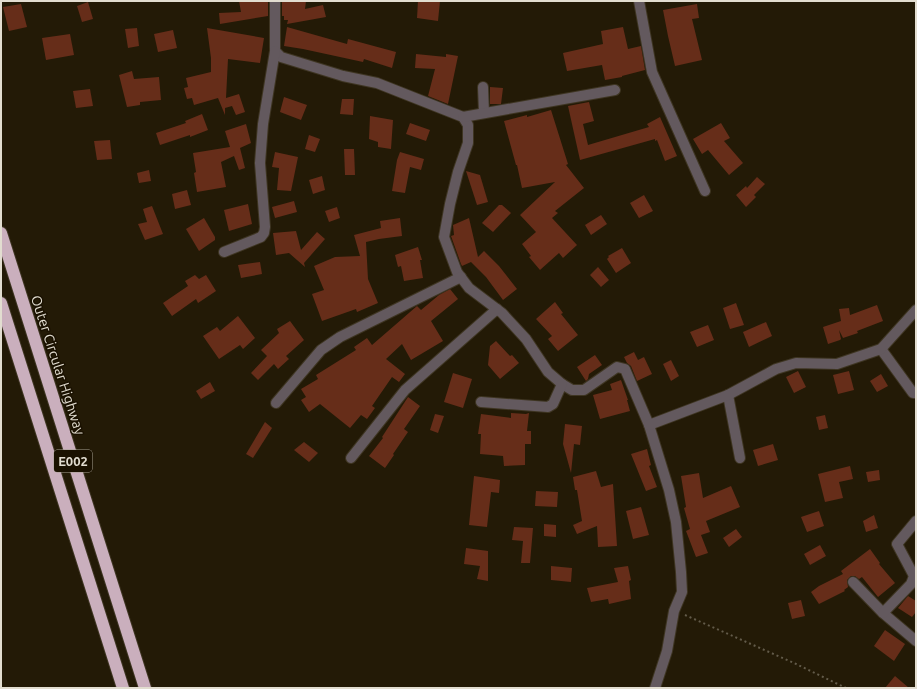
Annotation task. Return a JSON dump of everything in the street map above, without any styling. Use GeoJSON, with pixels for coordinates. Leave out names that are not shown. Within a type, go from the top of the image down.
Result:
{"type":"FeatureCollection","features":[{"type":"Feature","properties":{"kind":"highway","name":"Outer Circular Highway"},"geometry":{"type":"LineString","coordinates":[[1,234],[145,688]]}},
{"type":"Feature","properties":{"kind":"highway","name":"E002"},"geometry":{"type":"LineString","coordinates":[[1,303],[123,688]]}},
{"type":"Feature","properties":{"kind":"street"},"geometry":{"type":"LineString","coordinates":[[224,252],[261,237],[264,233],[265,227],[260,163],[263,124],[275,51],[275,1]]}},
{"type":"Feature","properties":{"kind":"street"},"geometry":{"type":"LineString","coordinates":[[639,1],[652,72],[705,191]]}},
{"type":"Feature","properties":{"kind":"street"},"geometry":{"type":"LineString","coordinates":[[275,51],[281,57],[286,59],[343,76],[377,83],[463,117],[615,90]]}},
{"type":"Feature","properties":{"kind":"street"},"geometry":{"type":"LineString","coordinates":[[483,87],[484,114]]}},
{"type":"Feature","properties":{"kind":"street"},"geometry":{"type":"LineString","coordinates":[[463,117],[468,125],[468,143],[453,191],[444,237],[456,272],[469,288],[497,308],[526,339],[548,372],[572,390],[584,390],[617,367],[626,369],[649,425],[669,490],[676,522],[682,592],[674,611],[667,651],[655,688]]}},
{"type":"Feature","properties":{"kind":"street"},"geometry":{"type":"LineString","coordinates":[[276,403],[321,350],[340,337],[461,277]]}},
{"type":"Feature","properties":{"kind":"street"},"geometry":{"type":"LineString","coordinates":[[351,458],[405,390],[497,308]]}},
{"type":"Feature","properties":{"kind":"street"},"geometry":{"type":"LineString","coordinates":[[649,425],[728,395],[776,369],[796,363],[837,364],[881,349],[916,310]]}},
{"type":"Feature","properties":{"kind":"street"},"geometry":{"type":"LineString","coordinates":[[881,349],[913,392],[916,393]]}},
{"type":"Feature","properties":{"kind":"street"},"geometry":{"type":"LineString","coordinates":[[481,402],[548,407],[553,404],[562,384]]}},
{"type":"Feature","properties":{"kind":"street"},"geometry":{"type":"LineString","coordinates":[[728,395],[740,458]]}},
{"type":"Feature","properties":{"kind":"street"},"geometry":{"type":"LineString","coordinates":[[883,613],[911,584],[914,576],[897,544],[916,521]]}},
{"type":"Feature","properties":{"kind":"street"},"geometry":{"type":"LineString","coordinates":[[853,582],[883,613],[916,641]]}},
{"type":"Feature","properties":{"kind":"path"},"geometry":{"type":"LineString","coordinates":[[674,611],[794,663],[846,688]]}},
{"type":"Feature","properties":{"kind":"building"},"geometry":{"type":"Polygon","coordinates":[[[239,1],[268,1],[268,16],[220,24],[219,13],[241,12],[239,1]]]}},
{"type":"Feature","properties":{"kind":"building"},"geometry":{"type":"Polygon","coordinates":[[[282,1],[306,1],[305,9],[323,5],[326,17],[287,24],[288,20],[284,20],[284,16],[282,16],[282,1]]]}},
{"type":"Feature","properties":{"kind":"building"},"geometry":{"type":"Polygon","coordinates":[[[418,1],[440,1],[438,21],[417,18],[418,1]]]}},
{"type":"Feature","properties":{"kind":"building"},"geometry":{"type":"Polygon","coordinates":[[[88,2],[93,19],[82,22],[77,6],[88,2]]]}},
{"type":"Feature","properties":{"kind":"building"},"geometry":{"type":"Polygon","coordinates":[[[21,4],[27,27],[9,31],[3,7],[21,4]]]}},
{"type":"Feature","properties":{"kind":"building"},"geometry":{"type":"Polygon","coordinates":[[[697,4],[699,18],[692,19],[702,60],[675,66],[663,10],[697,4]]]}},
{"type":"Feature","properties":{"kind":"building"},"geometry":{"type":"Polygon","coordinates":[[[287,27],[347,44],[348,39],[396,52],[392,68],[364,59],[363,62],[284,46],[287,27]]]}},
{"type":"Feature","properties":{"kind":"building"},"geometry":{"type":"Polygon","coordinates":[[[623,27],[628,49],[641,46],[645,70],[622,77],[605,80],[602,65],[567,71],[563,53],[603,44],[601,31],[623,27]]]}},
{"type":"Feature","properties":{"kind":"building"},"geometry":{"type":"Polygon","coordinates":[[[137,28],[139,46],[128,48],[125,29],[137,28]]]}},
{"type":"Feature","properties":{"kind":"building"},"geometry":{"type":"Polygon","coordinates":[[[207,28],[264,38],[260,63],[228,59],[226,98],[239,94],[245,112],[236,115],[232,106],[225,108],[225,115],[218,98],[194,105],[192,98],[187,99],[184,88],[188,87],[186,78],[211,72],[211,58],[207,28]]]}},
{"type":"Feature","properties":{"kind":"building"},"geometry":{"type":"Polygon","coordinates":[[[173,30],[177,48],[158,52],[154,34],[173,30]]]}},
{"type":"Feature","properties":{"kind":"building"},"geometry":{"type":"Polygon","coordinates":[[[70,34],[74,55],[46,60],[42,38],[70,34]]]}},
{"type":"Feature","properties":{"kind":"building"},"geometry":{"type":"Polygon","coordinates":[[[416,54],[446,57],[446,54],[458,56],[448,104],[428,96],[435,69],[415,68],[416,54]]]}},
{"type":"Feature","properties":{"kind":"building"},"geometry":{"type":"Polygon","coordinates":[[[132,71],[134,79],[159,77],[161,100],[140,102],[140,105],[127,107],[119,75],[132,71]]]}},
{"type":"Feature","properties":{"kind":"building"},"geometry":{"type":"Polygon","coordinates":[[[490,87],[503,88],[501,104],[490,104],[490,87]]]}},
{"type":"Feature","properties":{"kind":"building"},"geometry":{"type":"Polygon","coordinates":[[[90,89],[93,106],[76,108],[73,91],[90,89]]]}},
{"type":"Feature","properties":{"kind":"building"},"geometry":{"type":"Polygon","coordinates":[[[284,97],[307,105],[301,120],[280,112],[284,97]]]}},
{"type":"Feature","properties":{"kind":"building"},"geometry":{"type":"Polygon","coordinates":[[[342,99],[354,99],[353,115],[340,114],[342,99]]]}},
{"type":"Feature","properties":{"kind":"building"},"geometry":{"type":"Polygon","coordinates":[[[589,102],[594,121],[583,124],[588,145],[649,127],[647,124],[660,117],[677,156],[665,161],[657,140],[655,141],[655,139],[580,160],[568,106],[589,102]]]}},
{"type":"Feature","properties":{"kind":"building"},"geometry":{"type":"Polygon","coordinates":[[[551,110],[568,164],[566,165],[584,188],[555,211],[558,213],[552,218],[577,245],[563,258],[559,253],[540,270],[529,257],[531,256],[522,244],[536,232],[520,215],[555,182],[522,188],[504,121],[527,115],[527,117],[551,110]]]}},
{"type":"Feature","properties":{"kind":"building"},"geometry":{"type":"Polygon","coordinates":[[[202,114],[208,130],[190,137],[190,135],[160,145],[156,133],[186,123],[185,121],[202,114]]]}},
{"type":"Feature","properties":{"kind":"building"},"geometry":{"type":"Polygon","coordinates":[[[370,116],[393,120],[391,149],[378,147],[378,142],[369,139],[370,116]]]}},
{"type":"Feature","properties":{"kind":"building"},"geometry":{"type":"Polygon","coordinates":[[[410,123],[430,130],[426,141],[406,134],[410,123]]]}},
{"type":"Feature","properties":{"kind":"building"},"geometry":{"type":"Polygon","coordinates":[[[721,123],[730,138],[724,141],[743,163],[729,175],[708,150],[702,154],[693,139],[721,123]]]}},
{"type":"Feature","properties":{"kind":"building"},"geometry":{"type":"Polygon","coordinates":[[[246,124],[251,143],[240,148],[245,168],[239,170],[234,156],[221,162],[226,187],[197,192],[193,153],[230,147],[225,131],[246,124]]]}},
{"type":"Feature","properties":{"kind":"building"},"geometry":{"type":"Polygon","coordinates":[[[309,135],[320,139],[315,152],[305,149],[309,135]]]}},
{"type":"Feature","properties":{"kind":"building"},"geometry":{"type":"Polygon","coordinates":[[[110,140],[112,159],[97,160],[94,141],[110,140]]]}},
{"type":"Feature","properties":{"kind":"building"},"geometry":{"type":"Polygon","coordinates":[[[344,149],[354,149],[355,175],[345,175],[344,149]]]}},
{"type":"Feature","properties":{"kind":"building"},"geometry":{"type":"Polygon","coordinates":[[[275,152],[298,157],[291,191],[277,190],[279,168],[272,167],[275,152]]]}},
{"type":"Feature","properties":{"kind":"building"},"geometry":{"type":"Polygon","coordinates":[[[400,152],[424,159],[421,170],[410,167],[405,193],[392,191],[397,160],[400,152]]]}},
{"type":"Feature","properties":{"kind":"building"},"geometry":{"type":"Polygon","coordinates":[[[149,170],[151,181],[139,183],[137,173],[149,170]]]}},
{"type":"Feature","properties":{"kind":"building"},"geometry":{"type":"Polygon","coordinates":[[[466,171],[480,175],[488,202],[477,205],[466,171]]]}},
{"type":"Feature","properties":{"kind":"building"},"geometry":{"type":"Polygon","coordinates":[[[322,176],[325,190],[313,194],[309,180],[322,176]]]}},
{"type":"Feature","properties":{"kind":"building"},"geometry":{"type":"Polygon","coordinates":[[[757,177],[765,184],[754,195],[756,197],[746,207],[736,195],[746,186],[747,188],[757,177]]]}},
{"type":"Feature","properties":{"kind":"building"},"geometry":{"type":"Polygon","coordinates":[[[187,190],[191,205],[175,209],[172,194],[187,190]]]}},
{"type":"Feature","properties":{"kind":"building"},"geometry":{"type":"Polygon","coordinates":[[[644,195],[653,211],[639,218],[630,203],[644,195]]]}},
{"type":"Feature","properties":{"kind":"building"},"geometry":{"type":"Polygon","coordinates":[[[294,201],[297,212],[275,218],[272,207],[294,201]]]}},
{"type":"Feature","properties":{"kind":"building"},"geometry":{"type":"Polygon","coordinates":[[[248,204],[252,224],[229,231],[224,210],[248,204]]]}},
{"type":"Feature","properties":{"kind":"building"},"geometry":{"type":"Polygon","coordinates":[[[499,205],[502,205],[511,213],[493,232],[482,223],[499,205]]]}},
{"type":"Feature","properties":{"kind":"building"},"geometry":{"type":"Polygon","coordinates":[[[152,206],[163,234],[145,240],[138,224],[147,222],[143,209],[152,206]]]}},
{"type":"Feature","properties":{"kind":"building"},"geometry":{"type":"Polygon","coordinates":[[[337,207],[340,218],[329,222],[325,211],[337,207]]]}},
{"type":"Feature","properties":{"kind":"building"},"geometry":{"type":"Polygon","coordinates":[[[601,215],[607,224],[591,235],[585,225],[601,215]]]}},
{"type":"Feature","properties":{"kind":"building"},"geometry":{"type":"Polygon","coordinates":[[[204,218],[215,237],[215,240],[199,251],[186,229],[204,218]]]}},
{"type":"Feature","properties":{"kind":"building"},"geometry":{"type":"Polygon","coordinates":[[[400,218],[402,236],[366,242],[368,279],[378,303],[357,312],[356,309],[322,321],[312,294],[324,290],[314,266],[335,257],[360,256],[354,235],[381,228],[380,221],[400,218]]]}},
{"type":"Feature","properties":{"kind":"building"},"geometry":{"type":"Polygon","coordinates":[[[469,218],[478,257],[484,251],[499,266],[517,289],[503,300],[486,277],[471,262],[462,266],[461,264],[451,236],[454,235],[453,225],[469,218]]]}},
{"type":"Feature","properties":{"kind":"building"},"geometry":{"type":"Polygon","coordinates":[[[296,231],[301,250],[317,232],[325,239],[304,263],[305,267],[289,253],[276,255],[273,233],[296,231]]]}},
{"type":"Feature","properties":{"kind":"building"},"geometry":{"type":"Polygon","coordinates":[[[418,247],[422,260],[420,260],[423,278],[404,281],[401,266],[398,267],[395,255],[418,247]]]}},
{"type":"Feature","properties":{"kind":"building"},"geometry":{"type":"Polygon","coordinates":[[[622,248],[631,263],[616,273],[607,259],[609,257],[608,256],[622,248]]]}},
{"type":"Feature","properties":{"kind":"building"},"geometry":{"type":"Polygon","coordinates":[[[260,262],[262,274],[241,278],[238,265],[260,262]]]}},
{"type":"Feature","properties":{"kind":"building"},"geometry":{"type":"Polygon","coordinates":[[[598,267],[609,280],[601,287],[590,275],[598,267]]]}},
{"type":"Feature","properties":{"kind":"building"},"geometry":{"type":"Polygon","coordinates":[[[195,275],[199,279],[206,275],[216,291],[198,303],[196,299],[172,316],[163,303],[188,286],[185,281],[195,275]]]}},
{"type":"Feature","properties":{"kind":"building"},"geometry":{"type":"Polygon","coordinates":[[[450,289],[458,299],[431,321],[443,341],[411,360],[402,344],[386,359],[405,374],[399,382],[392,377],[372,406],[375,408],[367,419],[361,415],[350,428],[320,404],[309,412],[301,400],[306,397],[301,389],[318,379],[316,375],[356,350],[354,347],[367,338],[372,345],[417,306],[421,310],[439,295],[450,289]]]}},
{"type":"Feature","properties":{"kind":"building"},"geometry":{"type":"Polygon","coordinates":[[[555,302],[563,313],[561,314],[578,335],[558,351],[548,339],[552,336],[536,319],[555,302]]]}},
{"type":"Feature","properties":{"kind":"building"},"geometry":{"type":"Polygon","coordinates":[[[736,303],[744,325],[730,329],[723,308],[736,303]]]}},
{"type":"Feature","properties":{"kind":"building"},"geometry":{"type":"Polygon","coordinates":[[[877,305],[883,321],[857,331],[858,333],[843,338],[839,330],[841,339],[828,344],[823,327],[841,321],[839,309],[849,308],[850,315],[877,305]]]}},
{"type":"Feature","properties":{"kind":"building"},"geometry":{"type":"Polygon","coordinates":[[[238,316],[255,338],[243,349],[240,345],[219,359],[203,336],[217,327],[220,331],[238,316]]]}},
{"type":"Feature","properties":{"kind":"building"},"geometry":{"type":"Polygon","coordinates":[[[290,321],[304,340],[286,356],[289,359],[278,369],[274,364],[258,380],[251,373],[267,356],[261,350],[279,333],[277,329],[290,321]]]}},
{"type":"Feature","properties":{"kind":"building"},"geometry":{"type":"Polygon","coordinates":[[[766,322],[772,336],[749,347],[743,332],[766,322]]]}},
{"type":"Feature","properties":{"kind":"building"},"geometry":{"type":"Polygon","coordinates":[[[708,325],[714,340],[697,347],[690,332],[708,325]]]}},
{"type":"Feature","properties":{"kind":"building"},"geometry":{"type":"Polygon","coordinates":[[[496,341],[519,363],[500,379],[488,365],[490,346],[496,341]]]}},
{"type":"Feature","properties":{"kind":"building"},"geometry":{"type":"Polygon","coordinates":[[[634,352],[638,360],[644,357],[652,374],[637,381],[631,366],[627,363],[624,357],[634,352]]]}},
{"type":"Feature","properties":{"kind":"building"},"geometry":{"type":"Polygon","coordinates":[[[595,355],[602,365],[589,374],[586,381],[577,367],[595,355]]]}},
{"type":"Feature","properties":{"kind":"building"},"geometry":{"type":"Polygon","coordinates":[[[671,360],[679,376],[671,381],[663,364],[671,360]]]}},
{"type":"Feature","properties":{"kind":"building"},"geometry":{"type":"Polygon","coordinates":[[[798,371],[806,387],[794,393],[786,377],[798,371]]]}},
{"type":"Feature","properties":{"kind":"building"},"geometry":{"type":"Polygon","coordinates":[[[849,371],[854,390],[838,394],[833,375],[849,371]]]}},
{"type":"Feature","properties":{"kind":"building"},"geometry":{"type":"Polygon","coordinates":[[[453,373],[472,379],[463,408],[444,402],[453,373]]]}},
{"type":"Feature","properties":{"kind":"building"},"geometry":{"type":"Polygon","coordinates":[[[881,374],[888,386],[877,392],[870,381],[881,374]]]}},
{"type":"Feature","properties":{"kind":"building"},"geometry":{"type":"Polygon","coordinates":[[[621,380],[630,411],[600,419],[593,395],[612,390],[610,384],[621,380]]]}},
{"type":"Feature","properties":{"kind":"building"},"geometry":{"type":"Polygon","coordinates":[[[210,382],[215,391],[201,399],[196,391],[210,382]]]}},
{"type":"Feature","properties":{"kind":"building"},"geometry":{"type":"Polygon","coordinates":[[[408,397],[420,406],[404,429],[408,432],[385,468],[369,456],[383,438],[382,437],[408,397]]]}},
{"type":"Feature","properties":{"kind":"building"},"geometry":{"type":"Polygon","coordinates":[[[511,413],[529,413],[527,431],[531,431],[531,444],[525,444],[525,465],[504,466],[503,456],[480,454],[481,434],[478,434],[481,414],[511,418],[511,413]]]}},
{"type":"Feature","properties":{"kind":"building"},"geometry":{"type":"Polygon","coordinates":[[[435,414],[444,416],[438,433],[430,430],[435,414]]]}},
{"type":"Feature","properties":{"kind":"building"},"geometry":{"type":"Polygon","coordinates":[[[825,415],[828,428],[819,430],[816,417],[825,415]]]}},
{"type":"Feature","properties":{"kind":"building"},"geometry":{"type":"Polygon","coordinates":[[[265,422],[272,428],[253,458],[246,454],[265,422]]]}},
{"type":"Feature","properties":{"kind":"building"},"geometry":{"type":"Polygon","coordinates":[[[565,424],[582,426],[580,445],[574,444],[571,473],[563,444],[565,424]]]}},
{"type":"Feature","properties":{"kind":"building"},"geometry":{"type":"Polygon","coordinates":[[[304,442],[318,453],[309,462],[294,450],[304,442]]]}},
{"type":"Feature","properties":{"kind":"building"},"geometry":{"type":"Polygon","coordinates":[[[773,444],[778,460],[758,466],[753,450],[773,444]]]}},
{"type":"Feature","properties":{"kind":"building"},"geometry":{"type":"Polygon","coordinates":[[[647,449],[651,465],[649,466],[657,487],[646,491],[631,454],[647,449]]]}},
{"type":"Feature","properties":{"kind":"building"},"geometry":{"type":"Polygon","coordinates":[[[850,466],[853,479],[839,482],[843,498],[825,502],[818,474],[850,466]]]}},
{"type":"Feature","properties":{"kind":"building"},"geometry":{"type":"Polygon","coordinates":[[[879,470],[880,480],[868,482],[866,472],[879,470]]]}},
{"type":"Feature","properties":{"kind":"building"},"geometry":{"type":"Polygon","coordinates":[[[596,471],[601,487],[613,484],[617,546],[598,547],[597,526],[577,534],[573,525],[582,521],[577,490],[575,490],[573,477],[596,471]]]}},
{"type":"Feature","properties":{"kind":"building"},"geometry":{"type":"Polygon","coordinates":[[[699,473],[703,498],[731,486],[740,507],[706,521],[710,532],[701,535],[708,553],[696,557],[686,531],[690,529],[684,508],[686,507],[681,476],[699,473]]]}},
{"type":"Feature","properties":{"kind":"building"},"geometry":{"type":"Polygon","coordinates":[[[474,476],[500,480],[499,493],[491,492],[487,527],[469,525],[474,476]]]}},
{"type":"Feature","properties":{"kind":"building"},"geometry":{"type":"Polygon","coordinates":[[[536,491],[558,492],[557,507],[535,506],[536,491]]]}},
{"type":"Feature","properties":{"kind":"building"},"geometry":{"type":"Polygon","coordinates":[[[641,507],[649,535],[633,539],[626,511],[641,507]]]}},
{"type":"Feature","properties":{"kind":"building"},"geometry":{"type":"Polygon","coordinates":[[[819,511],[824,526],[807,532],[801,517],[819,511]]]}},
{"type":"Feature","properties":{"kind":"building"},"geometry":{"type":"Polygon","coordinates":[[[874,515],[878,528],[866,532],[863,521],[874,515]]]}},
{"type":"Feature","properties":{"kind":"building"},"geometry":{"type":"Polygon","coordinates":[[[544,524],[556,525],[556,537],[544,536],[544,524]]]}},
{"type":"Feature","properties":{"kind":"building"},"geometry":{"type":"Polygon","coordinates":[[[514,527],[533,528],[530,563],[521,563],[523,541],[512,540],[514,527]]]}},
{"type":"Feature","properties":{"kind":"building"},"geometry":{"type":"Polygon","coordinates":[[[736,529],[742,537],[729,547],[723,538],[736,529]]]}},
{"type":"Feature","properties":{"kind":"building"},"geometry":{"type":"Polygon","coordinates":[[[820,545],[826,556],[810,565],[804,554],[820,545]]]}},
{"type":"Feature","properties":{"kind":"building"},"geometry":{"type":"Polygon","coordinates":[[[466,548],[488,551],[488,581],[477,579],[480,566],[464,564],[466,548]]]}},
{"type":"Feature","properties":{"kind":"building"},"geometry":{"type":"Polygon","coordinates":[[[870,549],[880,563],[879,564],[895,583],[878,597],[862,577],[859,579],[855,576],[851,576],[847,580],[848,587],[844,590],[845,591],[819,604],[811,592],[819,586],[843,574],[841,571],[870,549]]]}},
{"type":"Feature","properties":{"kind":"building"},"geometry":{"type":"Polygon","coordinates":[[[551,566],[572,568],[571,582],[551,580],[551,566]]]}},
{"type":"Feature","properties":{"kind":"building"},"geometry":{"type":"Polygon","coordinates":[[[628,566],[631,580],[629,581],[631,599],[609,604],[608,599],[591,602],[587,588],[618,582],[614,568],[628,566]]]}},
{"type":"Feature","properties":{"kind":"building"},"geometry":{"type":"Polygon","coordinates":[[[908,596],[916,601],[916,612],[912,617],[898,608],[908,596]]]}},
{"type":"Feature","properties":{"kind":"building"},"geometry":{"type":"Polygon","coordinates":[[[801,600],[805,616],[792,619],[788,603],[801,600]]]}},
{"type":"Feature","properties":{"kind":"building"},"geometry":{"type":"Polygon","coordinates":[[[885,630],[905,644],[894,661],[874,646],[885,630]]]}},
{"type":"Feature","properties":{"kind":"building"},"geometry":{"type":"Polygon","coordinates":[[[895,676],[909,688],[885,688],[895,676]]]}}]}
